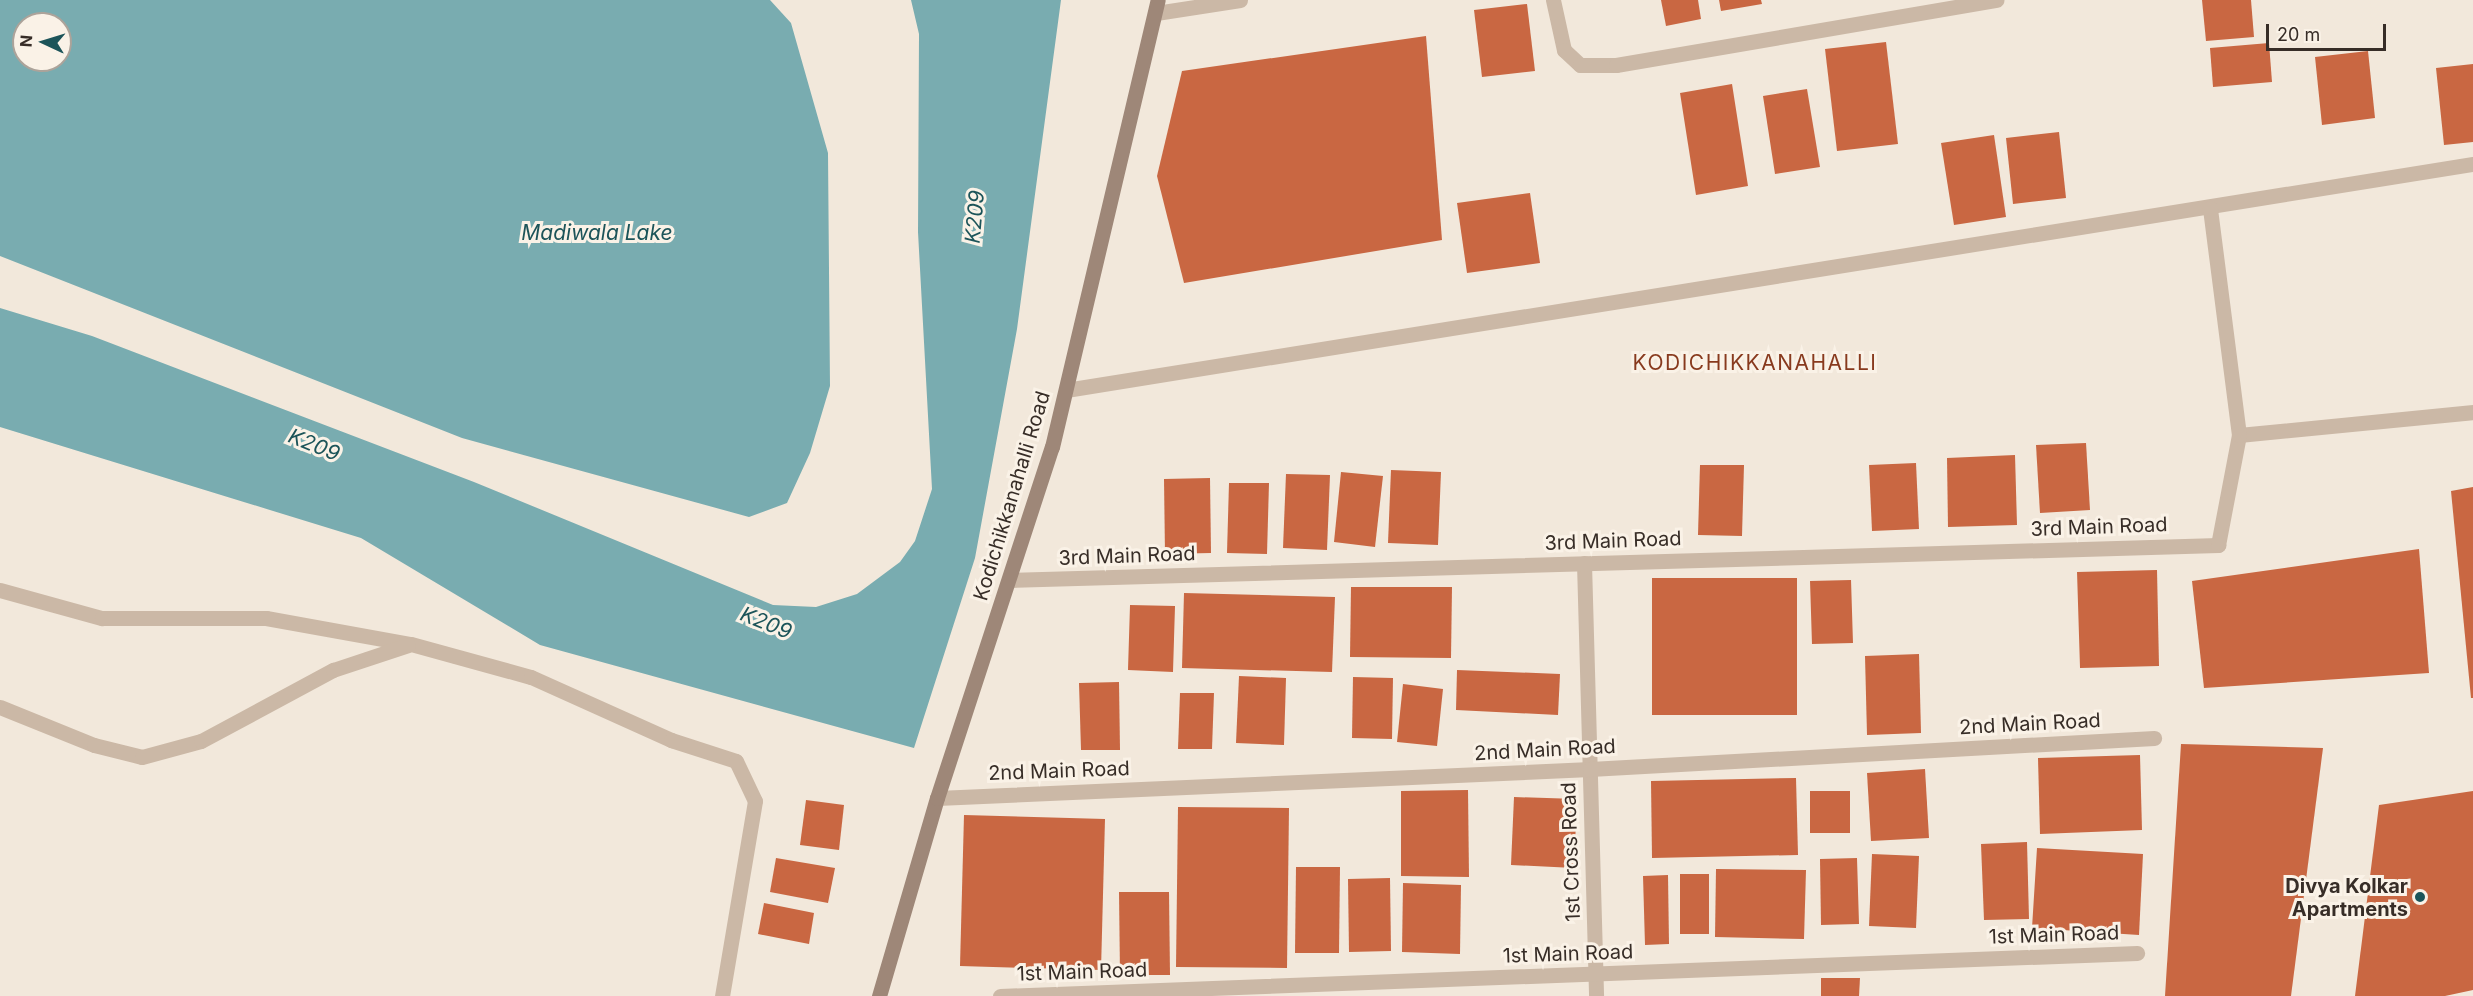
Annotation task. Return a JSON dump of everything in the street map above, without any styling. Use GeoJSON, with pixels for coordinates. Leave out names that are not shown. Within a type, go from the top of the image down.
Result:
{"type":"FeatureCollection","features":[{"type":"Feature","properties":{"kind":"street"},"geometry":{"type":"LineString","coordinates":[[1157,6],[1240,0]]}},
{"type":"Feature","properties":{"kind":"street"},"geometry":{"type":"LineString","coordinates":[[1553,0],[1564,50],[1580,65],[1616,65],[1996,0]]}},
{"type":"Feature","properties":{"kind":"street","name":"Kodichikkanahalli Road"},"geometry":{"type":"LineString","coordinates":[[879,996],[938,798],[1010,580],[1066,390],[1157,6]]}},
{"type":"Feature","properties":{"kind":"street"},"geometry":{"type":"LineString","coordinates":[[1066,390],[2473,164]]}},
{"type":"Feature","properties":{"kind":"street"},"geometry":{"type":"LineString","coordinates":[[2210,208],[2239,435],[2473,412]]}},
{"type":"Feature","properties":{"kind":"street","name":"3rd Main Road"},"geometry":{"type":"LineString","coordinates":[[1010,580],[2218,545],[2239,435]]}},
{"type":"Feature","properties":{"kind":"street","name":"1st Cross Road"},"geometry":{"type":"LineString","coordinates":[[1584,563],[1596,996]]}},
{"type":"Feature","properties":{"kind":"street"},"geometry":{"type":"LineString","coordinates":[[0,590],[102,618],[266,618],[411,644],[531,677],[671,740],[736,761],[755,801],[722,996]]}},
{"type":"Feature","properties":{"kind":"street"},"geometry":{"type":"LineString","coordinates":[[0,707],[94,745],[142,757],[201,741],[333,670],[411,644]]}},
{"type":"Feature","properties":{"kind":"street","name":"2nd Main Road"},"geometry":{"type":"LineString","coordinates":[[938,798],[1590,769],[2154,738]]}},
{"type":"Feature","properties":{"kind":"street","name":"1st Main Road"},"geometry":{"type":"LineString","coordinates":[[1000,996],[2137,953]]}},
{"type":"Feature","properties":{"kind":"water","name":"Madiwala Lake"},"geometry":{"type":"Polygon","coordinates":[[[0,0],[770,0],[791,23],[828,153],[830,386],[810,453],[787,503],[749,517],[462,438],[0,256],[0,0]]]}},
{"type":"Feature","properties":{"kind":"water","name":"K209"},"geometry":{"type":"Polygon","coordinates":[[[911,0],[1061,0],[1017,329],[975,558],[914,748],[540,645],[361,538],[0,427],[0,308],[92,336],[474,482],[773,605],[816,607],[857,594],[900,562],[915,541],[932,489],[918,232],[919,34],[911,0]]]}},
{"type":"Feature","properties":{"kind":"building"},"geometry":{"type":"Polygon","coordinates":[[[1661,0],[1698,0],[1701,19],[1666,26],[1661,0]]]}},
{"type":"Feature","properties":{"kind":"building"},"geometry":{"type":"Polygon","coordinates":[[[1719,0],[1761,0],[1762,4],[1721,11],[1719,0]]]}},
{"type":"Feature","properties":{"kind":"building"},"geometry":{"type":"Polygon","coordinates":[[[2202,0],[2251,0],[2254,37],[2206,41],[2202,0]]]}},
{"type":"Feature","properties":{"kind":"building"},"geometry":{"type":"Polygon","coordinates":[[[1527,4],[1535,71],[1482,77],[1474,10],[1527,4]]]}},
{"type":"Feature","properties":{"kind":"building"},"geometry":{"type":"Polygon","coordinates":[[[1426,36],[1442,240],[1184,283],[1157,176],[1182,71],[1426,36]]]}},
{"type":"Feature","properties":{"kind":"building"},"geometry":{"type":"Polygon","coordinates":[[[1886,42],[1898,144],[1837,151],[1825,49],[1886,42]]]}},
{"type":"Feature","properties":{"kind":"building"},"geometry":{"type":"Polygon","coordinates":[[[2269,43],[2272,82],[2213,87],[2210,48],[2269,43]]]}},
{"type":"Feature","properties":{"kind":"building"},"geometry":{"type":"Polygon","coordinates":[[[2368,51],[2375,118],[2322,125],[2315,57],[2368,51]]]}},
{"type":"Feature","properties":{"kind":"building"},"geometry":{"type":"Polygon","coordinates":[[[2473,64],[2473,142],[2444,145],[2436,68],[2473,64]]]}},
{"type":"Feature","properties":{"kind":"building"},"geometry":{"type":"Polygon","coordinates":[[[1732,84],[1748,186],[1696,195],[1680,93],[1732,84]]]}},
{"type":"Feature","properties":{"kind":"building"},"geometry":{"type":"Polygon","coordinates":[[[1807,89],[1820,167],[1775,174],[1763,96],[1807,89]]]}},
{"type":"Feature","properties":{"kind":"building"},"geometry":{"type":"Polygon","coordinates":[[[2059,132],[2066,198],[2013,204],[2006,138],[2059,132]]]}},
{"type":"Feature","properties":{"kind":"building"},"geometry":{"type":"Polygon","coordinates":[[[1994,135],[2006,217],[1954,225],[1941,143],[1994,135]]]}},
{"type":"Feature","properties":{"kind":"building"},"geometry":{"type":"Polygon","coordinates":[[[1530,193],[1540,263],[1467,273],[1457,203],[1530,193]]]}},
{"type":"Feature","properties":{"kind":"building"},"geometry":{"type":"Polygon","coordinates":[[[2086,443],[2090,510],[2040,513],[2036,445],[2086,443]]]}},
{"type":"Feature","properties":{"kind":"building"},"geometry":{"type":"Polygon","coordinates":[[[2015,455],[2017,525],[1948,527],[1947,458],[2015,455]]]}},
{"type":"Feature","properties":{"kind":"building"},"geometry":{"type":"Polygon","coordinates":[[[1916,463],[1919,529],[1872,531],[1869,465],[1916,463]]]}},
{"type":"Feature","properties":{"kind":"building"},"geometry":{"type":"Polygon","coordinates":[[[1700,465],[1744,465],[1742,536],[1698,535],[1700,465]]]}},
{"type":"Feature","properties":{"kind":"building"},"geometry":{"type":"Polygon","coordinates":[[[1391,470],[1441,472],[1438,545],[1388,543],[1391,470]]]}},
{"type":"Feature","properties":{"kind":"building"},"geometry":{"type":"Polygon","coordinates":[[[1341,472],[1383,476],[1375,547],[1334,542],[1341,472]]]}},
{"type":"Feature","properties":{"kind":"building"},"geometry":{"type":"Polygon","coordinates":[[[1286,474],[1330,475],[1327,550],[1283,548],[1286,474]]]}},
{"type":"Feature","properties":{"kind":"building"},"geometry":{"type":"Polygon","coordinates":[[[1210,478],[1211,553],[1165,554],[1164,479],[1210,478]]]}},
{"type":"Feature","properties":{"kind":"building"},"geometry":{"type":"Polygon","coordinates":[[[1229,483],[1269,483],[1267,554],[1227,553],[1229,483]]]}},
{"type":"Feature","properties":{"kind":"building"},"geometry":{"type":"Polygon","coordinates":[[[2473,487],[2473,698],[2471,698],[2451,491],[2473,487]]]}},
{"type":"Feature","properties":{"kind":"building"},"geometry":{"type":"Polygon","coordinates":[[[2419,549],[2429,673],[2204,688],[2192,581],[2419,549]]]}},
{"type":"Feature","properties":{"kind":"building"},"geometry":{"type":"Polygon","coordinates":[[[2157,570],[2159,666],[2080,668],[2077,572],[2157,570]]]}},
{"type":"Feature","properties":{"kind":"building"},"geometry":{"type":"Polygon","coordinates":[[[1652,578],[1797,578],[1797,715],[1652,715],[1652,578]]]}},
{"type":"Feature","properties":{"kind":"building"},"geometry":{"type":"Polygon","coordinates":[[[1851,580],[1853,643],[1812,644],[1810,581],[1851,580]]]}},
{"type":"Feature","properties":{"kind":"building"},"geometry":{"type":"Polygon","coordinates":[[[1351,587],[1452,587],[1451,658],[1350,657],[1351,587]]]}},
{"type":"Feature","properties":{"kind":"building"},"geometry":{"type":"Polygon","coordinates":[[[1184,593],[1335,597],[1332,672],[1182,668],[1184,593]]]}},
{"type":"Feature","properties":{"kind":"building"},"geometry":{"type":"Polygon","coordinates":[[[1130,605],[1175,606],[1173,672],[1128,670],[1130,605]]]}},
{"type":"Feature","properties":{"kind":"building"},"geometry":{"type":"Polygon","coordinates":[[[1919,654],[1921,733],[1867,735],[1865,656],[1919,654]]]}},
{"type":"Feature","properties":{"kind":"building"},"geometry":{"type":"Polygon","coordinates":[[[1457,670],[1560,674],[1558,715],[1456,710],[1457,670]]]}},
{"type":"Feature","properties":{"kind":"building"},"geometry":{"type":"Polygon","coordinates":[[[1239,676],[1286,678],[1284,745],[1236,743],[1239,676]]]}},
{"type":"Feature","properties":{"kind":"building"},"geometry":{"type":"Polygon","coordinates":[[[1353,677],[1393,678],[1392,739],[1352,738],[1353,677]]]}},
{"type":"Feature","properties":{"kind":"building"},"geometry":{"type":"Polygon","coordinates":[[[1119,682],[1120,750],[1081,750],[1079,683],[1119,682]]]}},
{"type":"Feature","properties":{"kind":"building"},"geometry":{"type":"Polygon","coordinates":[[[1403,684],[1443,689],[1437,746],[1397,742],[1403,684]]]}},
{"type":"Feature","properties":{"kind":"building"},"geometry":{"type":"Polygon","coordinates":[[[1180,693],[1214,693],[1212,749],[1178,749],[1180,693]]]}},
{"type":"Feature","properties":{"kind":"building"},"geometry":{"type":"Polygon","coordinates":[[[2181,744],[2323,748],[2291,996],[2165,996],[2181,744]]]}},
{"type":"Feature","properties":{"kind":"building"},"geometry":{"type":"Polygon","coordinates":[[[2140,755],[2142,830],[2040,834],[2038,758],[2140,755]]]}},
{"type":"Feature","properties":{"kind":"building"},"geometry":{"type":"Polygon","coordinates":[[[1925,769],[1929,838],[1871,841],[1867,773],[1925,769]]]}},
{"type":"Feature","properties":{"kind":"building"},"geometry":{"type":"Polygon","coordinates":[[[1796,778],[1798,855],[1652,858],[1651,781],[1796,778]]]}},
{"type":"Feature","properties":{"kind":"building"},"geometry":{"type":"Polygon","coordinates":[[[1468,790],[1469,877],[1401,876],[1401,791],[1468,790]]]}},
{"type":"Feature","properties":{"kind":"building"},"geometry":{"type":"Polygon","coordinates":[[[1810,791],[1850,791],[1850,833],[1810,833],[1810,791]]]}},
{"type":"Feature","properties":{"kind":"building","name":"Divya Kolkar Apartments"},"geometry":{"type":"Polygon","coordinates":[[[2473,791],[2473,990],[2445,996],[2355,996],[2379,805],[2473,791]]]}},
{"type":"Feature","properties":{"kind":"building"},"geometry":{"type":"Polygon","coordinates":[[[1514,797],[1577,799],[1574,868],[1511,865],[1514,797]]]}},
{"type":"Feature","properties":{"kind":"building"},"geometry":{"type":"Polygon","coordinates":[[[806,800],[844,805],[839,850],[800,845],[806,800]]]}},
{"type":"Feature","properties":{"kind":"building"},"geometry":{"type":"Polygon","coordinates":[[[1178,807],[1289,808],[1287,968],[1176,967],[1178,807]]]}},
{"type":"Feature","properties":{"kind":"building"},"geometry":{"type":"Polygon","coordinates":[[[964,815],[1105,819],[1101,970],[960,966],[964,815]]]}},
{"type":"Feature","properties":{"kind":"building"},"geometry":{"type":"Polygon","coordinates":[[[2027,842],[2029,919],[1984,920],[1981,844],[2027,842]]]}},
{"type":"Feature","properties":{"kind":"building"},"geometry":{"type":"Polygon","coordinates":[[[2037,848],[2143,854],[2139,935],[2032,928],[2037,848]]]}},
{"type":"Feature","properties":{"kind":"building"},"geometry":{"type":"Polygon","coordinates":[[[1872,854],[1919,856],[1916,928],[1869,926],[1872,854]]]}},
{"type":"Feature","properties":{"kind":"building"},"geometry":{"type":"Polygon","coordinates":[[[776,858],[835,868],[828,903],[770,892],[776,858]]]}},
{"type":"Feature","properties":{"kind":"building"},"geometry":{"type":"Polygon","coordinates":[[[1857,858],[1859,924],[1821,925],[1820,859],[1857,858]]]}},
{"type":"Feature","properties":{"kind":"building"},"geometry":{"type":"Polygon","coordinates":[[[1296,867],[1340,867],[1339,953],[1295,953],[1296,867]]]}},
{"type":"Feature","properties":{"kind":"building"},"geometry":{"type":"Polygon","coordinates":[[[1716,869],[1806,870],[1804,939],[1715,937],[1716,869]]]}},
{"type":"Feature","properties":{"kind":"building"},"geometry":{"type":"Polygon","coordinates":[[[1680,874],[1709,874],[1709,934],[1680,934],[1680,874]]]}},
{"type":"Feature","properties":{"kind":"building"},"geometry":{"type":"Polygon","coordinates":[[[1668,875],[1669,944],[1645,945],[1643,876],[1668,875]]]}},
{"type":"Feature","properties":{"kind":"building"},"geometry":{"type":"Polygon","coordinates":[[[1390,878],[1391,951],[1349,952],[1348,879],[1390,878]]]}},
{"type":"Feature","properties":{"kind":"building"},"geometry":{"type":"Polygon","coordinates":[[[1403,883],[1461,885],[1460,954],[1402,952],[1403,883]]]}},
{"type":"Feature","properties":{"kind":"building"},"geometry":{"type":"Polygon","coordinates":[[[1119,892],[1169,892],[1170,975],[1120,975],[1119,892]]]}},
{"type":"Feature","properties":{"kind":"building"},"geometry":{"type":"Polygon","coordinates":[[[764,903],[814,913],[809,944],[758,934],[764,903]]]}},
{"type":"Feature","properties":{"kind":"building"},"geometry":{"type":"Polygon","coordinates":[[[1821,978],[1860,978],[1859,996],[1821,996],[1821,978]]]}},
{"type":"Feature","properties":{"kind":"place","name":"Divya Kolkar Apartments"},"geometry":{"type":"Point","coordinates":[2420,897]}},
{"type":"Feature","properties":{"kind":"district","name":"KODICHIKKANAHALLI"},"geometry":{"type":"Point","coordinates":[1755,363]}}]}
